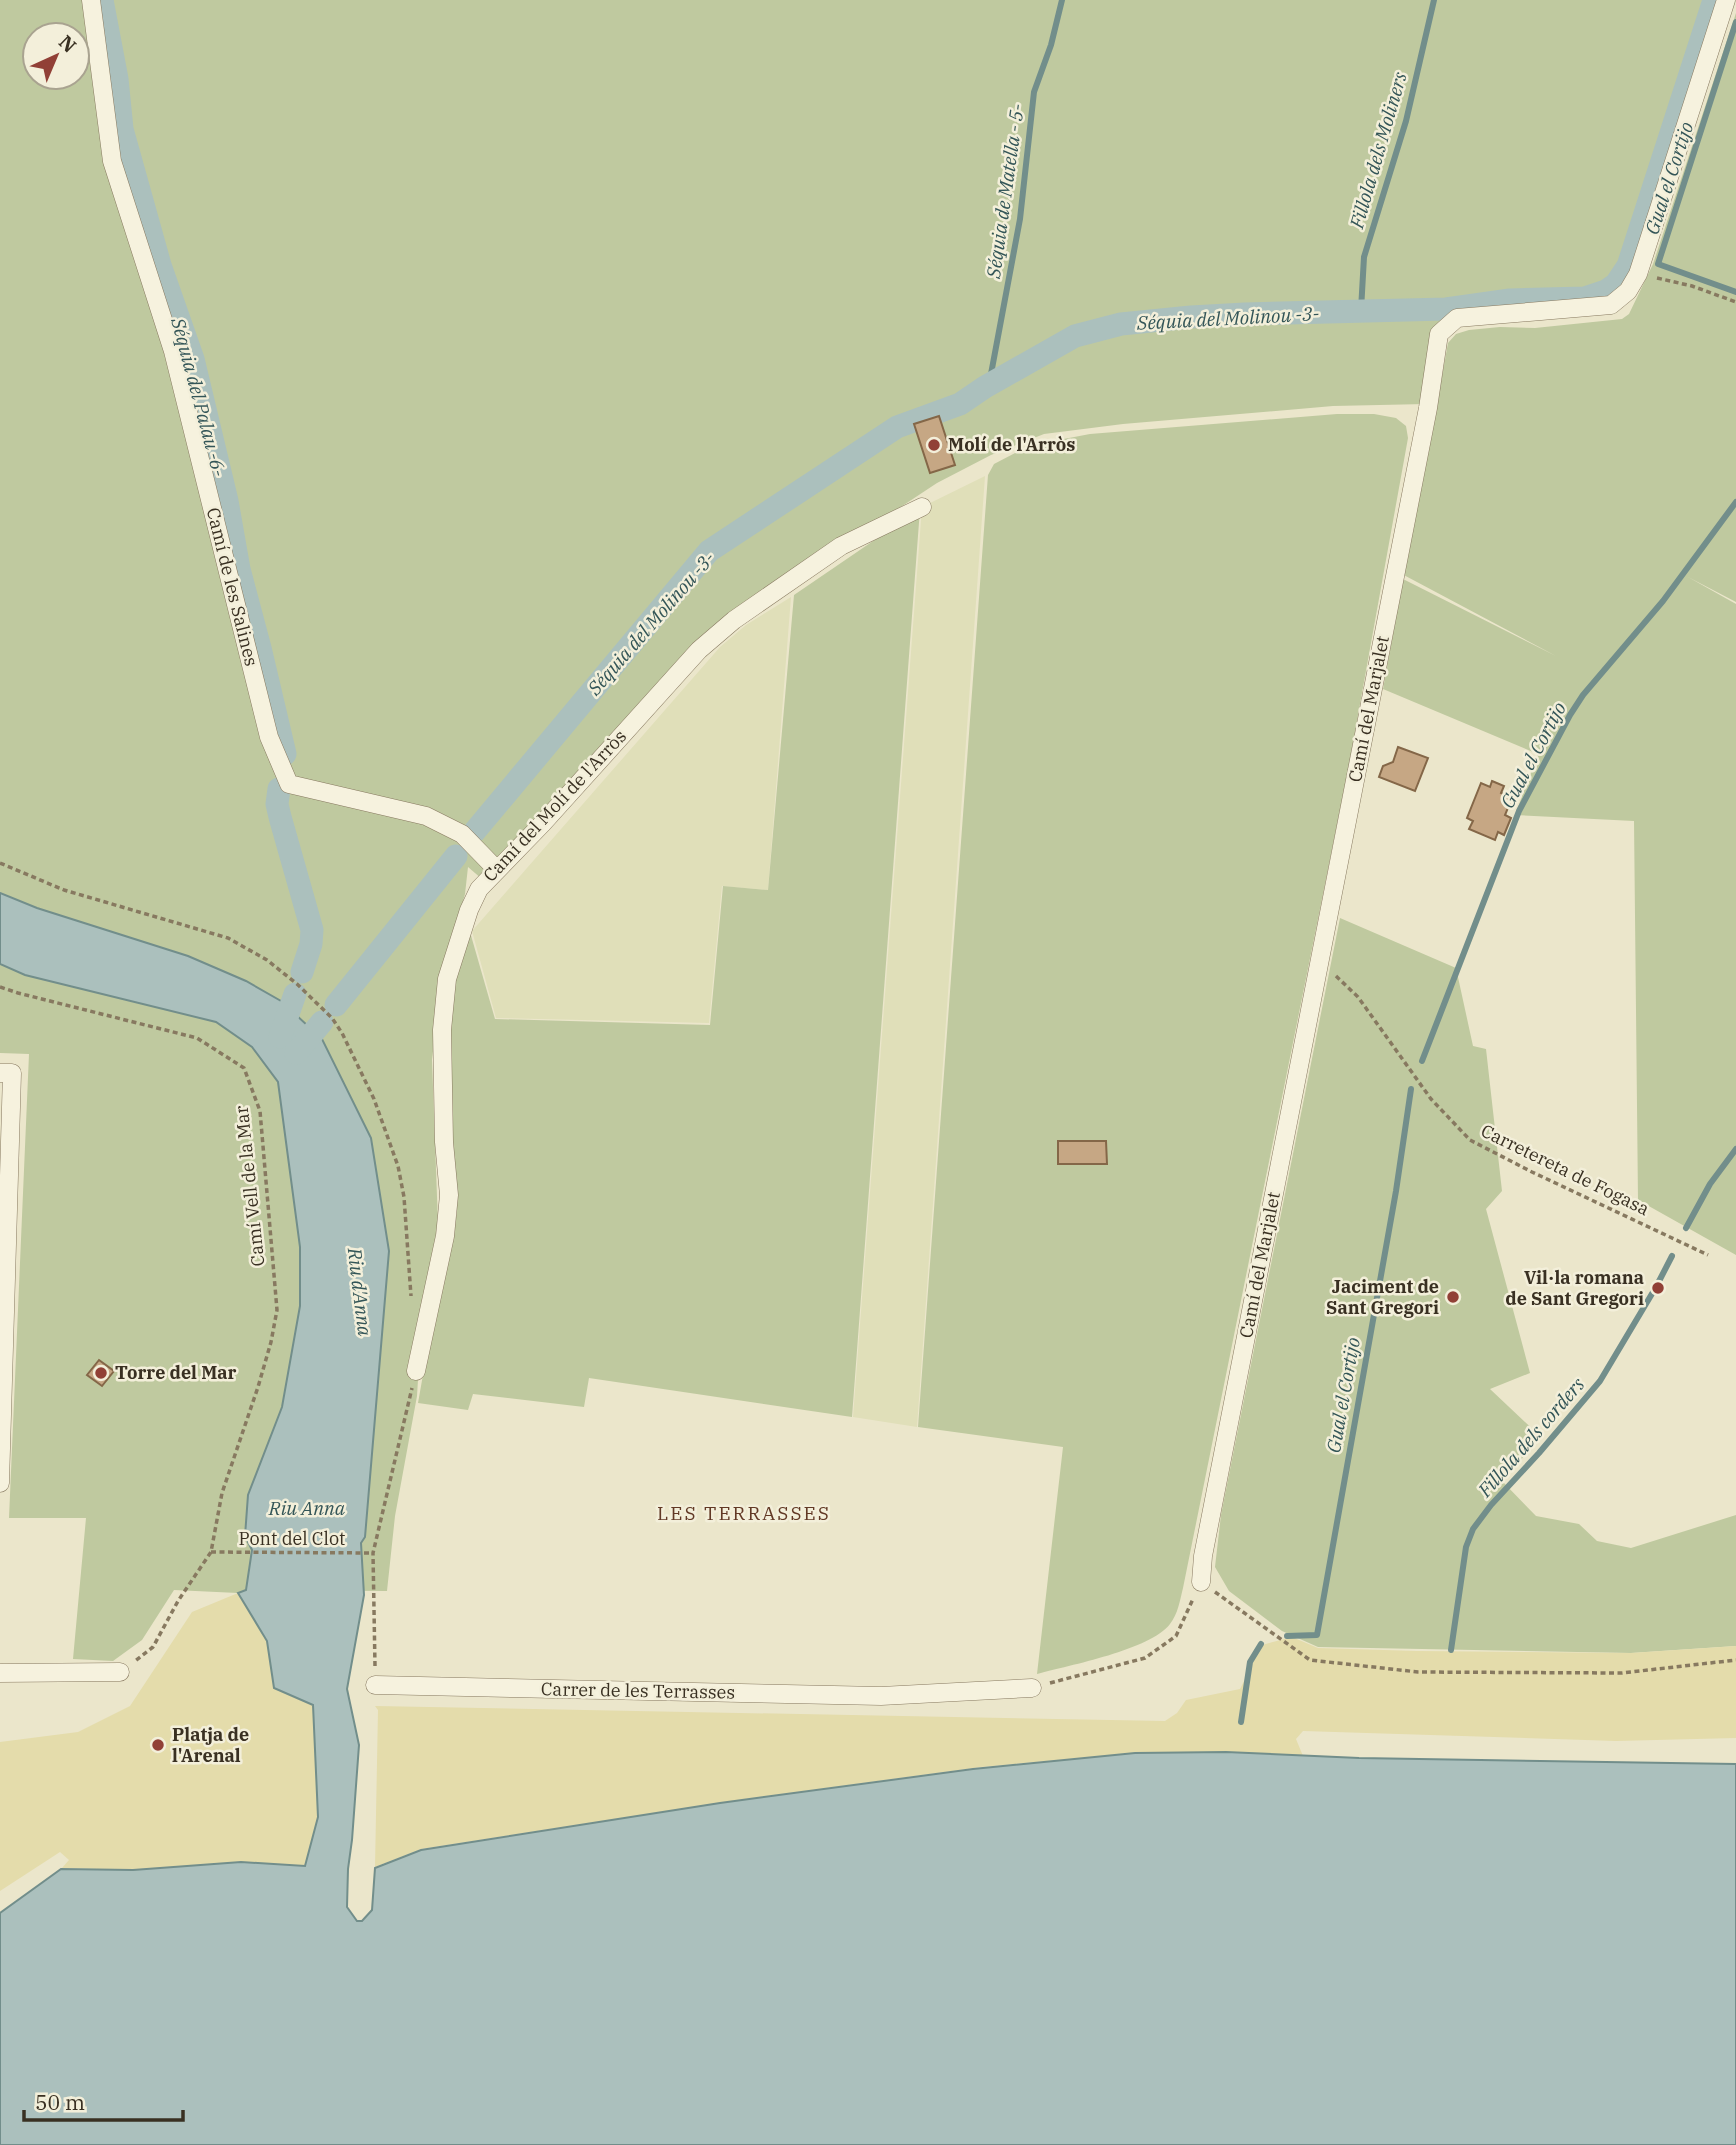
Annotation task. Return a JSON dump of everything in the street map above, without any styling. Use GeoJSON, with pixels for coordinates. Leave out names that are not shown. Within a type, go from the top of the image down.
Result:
{"type":"FeatureCollection","features":[{"type":"Feature","properties":{"kind":"street","name":"Camí de les Salines"},"geometry":{"type":"LineString","coordinates":[[91,0],[112,161],[173,351],[269,737],[289,784],[426,816],[462,835],[497,870]]}},
{"type":"Feature","properties":{"kind":"street","name":"Camí del Marjalet"},"geometry":{"type":"LineString","coordinates":[[1201,1582],[1203,1556],[1428,408],[1439,334],[1457,318],[1611,305],[1628,291],[1638,274],[1726,0]]}},
{"type":"Feature","properties":{"kind":"street","name":"Camí del Molí de l'Arròs"},"geometry":{"type":"LineString","coordinates":[[416,1371],[445,1236],[450,1195],[444,1142],[442,1030],[447,979],[469,910],[479,889],[699,650],[734,620],[841,546],[922,508]]}},
{"type":"Feature","properties":{"kind":"street"},"geometry":{"type":"LineString","coordinates":[[0,1476],[6,1073]]}},
{"type":"Feature","properties":{"kind":"street"},"geometry":{"type":"LineString","coordinates":[[0,1673],[120,1672]]}},
{"type":"Feature","properties":{"kind":"street","name":"Carrer de les Terrasses"},"geometry":{"type":"LineString","coordinates":[[375,1685],[881,1696],[1032,1688]]}},
{"type":"Feature","properties":{"kind":"path"},"geometry":{"type":"LineString","coordinates":[[1638,274],[1692,286],[1736,302]]}},
{"type":"Feature","properties":{"kind":"path"},"geometry":{"type":"LineString","coordinates":[[0,863],[64,890],[228,938],[267,960],[332,1018],[374,1099],[398,1166],[404,1197],[411,1304]]}},
{"type":"Feature","properties":{"kind":"path","name":"Carretereta de Fogasa"},"geometry":{"type":"LineString","coordinates":[[1319,960],[1358,997],[1431,1099],[1470,1140],[1709,1255]]}},
{"type":"Feature","properties":{"kind":"path","name":"Camí Vell de la Mar"},"geometry":{"type":"LineString","coordinates":[[0,987],[198,1038],[244,1068],[260,1111],[277,1310],[258,1387],[222,1493],[211,1552]]}},
{"type":"Feature","properties":{"kind":"path"},"geometry":{"type":"LineString","coordinates":[[375,1685],[373,1553],[416,1371]]}},
{"type":"Feature","properties":{"kind":"path"},"geometry":{"type":"LineString","coordinates":[[120,1672],[153,1647],[178,1601],[211,1552]]}},
{"type":"Feature","properties":{"kind":"path","name":"Pont del Clot"},"geometry":{"type":"LineString","coordinates":[[211,1552],[373,1553]]}},
{"type":"Feature","properties":{"kind":"path"},"geometry":{"type":"LineString","coordinates":[[1032,1688],[1145,1658],[1176,1636],[1201,1582],[1310,1660],[1418,1672],[1622,1673],[1736,1660]]}},
{"type":"Feature","properties":{"kind":"green space"},"geometry":{"type":"Polygon","coordinates":[[[0,0],[1723,0],[1640,260],[1610,304],[1454,315],[1426,404],[1333,406],[1123,424],[1044,434],[991,455],[937,483],[733,618],[482,879],[468,867],[465,894],[441,981],[432,1060],[438,1224],[422,1314],[417,1396],[395,1516],[387,1591],[247,1590],[238,1593],[174,1590],[142,1640],[113,1661],[73,1659],[86,1518],[9,1518],[29,1054],[0,1053],[0,0]]]}},
{"type":"Feature","properties":{"kind":"green space"},"geometry":{"type":"Polygon","coordinates":[[[1736,13],[1736,602],[1688,577],[1736,604],[1736,1255],[1638,1200],[1634,821],[1515,815],[1538,754],[1383,689],[1403,579],[1556,656],[1400,573],[1448,343],[1456,334],[1469,330],[1535,328],[1622,319],[1629,314],[1653,264],[1736,13]]]}},
{"type":"Feature","properties":{"kind":"green space"},"geometry":{"type":"Polygon","coordinates":[[[1337,414],[1374,414],[1396,418],[1406,426],[1408,438],[1349,765],[1181,1597],[1170,1624],[1145,1642],[1037,1674],[1063,1447],[918,1427],[988,475],[994,464],[1021,450],[1090,434],[1337,414]]]}},
{"type":"Feature","properties":{"kind":"green space"},"geometry":{"type":"Polygon","coordinates":[[[985,476],[917,1427],[853,1417],[922,507],[985,476]]]}},
{"type":"Feature","properties":{"kind":"green space"},"geometry":{"type":"Polygon","coordinates":[[[920,509],[852,1417],[589,1378],[584,1407],[473,1394],[468,1410],[418,1403],[432,1324],[457,1213],[445,1030],[451,984],[470,932],[495,1019],[710,1025],[723,886],[768,890],[794,595],[920,509]]]}},
{"type":"Feature","properties":{"kind":"green space"},"geometry":{"type":"Polygon","coordinates":[[[791,597],[768,890],[722,886],[709,1023],[496,1018],[472,931],[720,647],[746,625],[791,597]]]}},
{"type":"Feature","properties":{"kind":"green space"},"geometry":{"type":"Polygon","coordinates":[[[1340,918],[1456,968],[1473,1046],[1486,1049],[1502,1191],[1486,1209],[1530,1373],[1490,1389],[1541,1437],[1502,1481],[1536,1516],[1579,1524],[1597,1541],[1631,1548],[1736,1515],[1736,1646],[1631,1653],[1318,1647],[1282,1631],[1229,1591],[1215,1567],[1221,1515],[1340,918]]]}},
{"type":"Feature","properties":{"kind":"sand","name":"Platja de l'Arenal"},"geometry":{"type":"Polygon","coordinates":[[[238,1593],[267,1641],[274,1687],[313,1705],[318,1817],[305,1866],[241,1862],[133,1870],[62,1868],[69,1860],[60,1852],[0,1891],[0,1742],[78,1732],[130,1706],[192,1612],[238,1593]]]}},
{"type":"Feature","properties":{"kind":"sand"},"geometry":{"type":"Polygon","coordinates":[[[1292,1637],[1318,1648],[1417,1651],[1631,1653],[1736,1646],[1736,1738],[1616,1741],[1303,1731],[1296,1739],[1303,1756],[1226,1752],[1135,1753],[981,1767],[745,1799],[421,1849],[375,1867],[378,1710],[375,1706],[1165,1721],[1177,1713],[1186,1700],[1240,1689],[1262,1645],[1292,1637]]]}},
{"type":"Feature","properties":{"kind":"water"},"geometry":{"type":"Polygon","coordinates":[[[0,893],[37,908],[188,956],[246,981],[281,1001],[322,1039],[371,1138],[389,1251],[365,1537],[361,1543],[364,1595],[347,1689],[359,1745],[347,1907],[357,1921],[362,1921],[372,1910],[375,1868],[421,1850],[720,1803],[973,1769],[1135,1753],[1226,1752],[1359,1758],[1736,1764],[1736,2145],[0,2145],[0,1913],[61,1869],[133,1870],[241,1862],[305,1866],[318,1817],[313,1705],[274,1688],[267,1641],[238,1593],[246,1590],[252,1550],[245,1536],[248,1495],[282,1407],[300,1306],[300,1247],[278,1082],[252,1047],[216,1022],[25,975],[0,964],[0,893]]]}},
{"type":"Feature","properties":{"kind":"building","name":"Molí de l'Arròs"},"geometry":{"type":"Polygon","coordinates":[[[939,416],[955,465],[930,473],[914,424],[939,416]]]}},
{"type":"Feature","properties":{"kind":"building"},"geometry":{"type":"Polygon","coordinates":[[[1398,747],[1428,758],[1415,791],[1379,777],[1383,766],[1393,762],[1398,747]]]}},
{"type":"Feature","properties":{"kind":"building"},"geometry":{"type":"Polygon","coordinates":[[[1492,781],[1504,786],[1501,793],[1512,798],[1505,815],[1511,818],[1504,835],[1498,832],[1495,840],[1469,829],[1473,821],[1467,818],[1481,783],[1490,787],[1492,781]]]}},
{"type":"Feature","properties":{"kind":"building"},"geometry":{"type":"Polygon","coordinates":[[[1058,1141],[1106,1141],[1107,1164],[1058,1164],[1058,1141]]]}},
{"type":"Feature","properties":{"kind":"building","name":"Torre del Mar"},"geometry":{"type":"Polygon","coordinates":[[[99,1360],[114,1371],[102,1386],[87,1375],[99,1360]]]}},
{"type":"Feature","properties":{"kind":"waterway","name":"Séquia del Palau -6-"},"geometry":{"type":"LineString","coordinates":[[102,0],[117,79],[122,129],[160,265],[193,359],[227,501],[239,569],[285,754]]}},
{"type":"Feature","properties":{"kind":"waterway","name":"Séquia de Matella - 5-"},"geometry":{"type":"LineString","coordinates":[[985,387],[991,374],[1020,219],[1034,92],[1051,45],[1062,0]]}},
{"type":"Feature","properties":{"kind":"waterway","name":"Fillola dels Moliners"},"geometry":{"type":"LineString","coordinates":[[1361,310],[1364,257],[1406,121],[1434,0]]}},
{"type":"Feature","properties":{"kind":"waterway","name":"Séquia del Molinou -3-"},"geometry":{"type":"LineString","coordinates":[[475,831],[709,551],[897,427],[960,404],[1075,336],[1121,324],[1191,317],[1446,309],[1510,300],[1585,298],[1606,291],[1616,284],[1628,266],[1714,0]]}},
{"type":"Feature","properties":{"kind":"waterway","name":"Gual el Cortijo"},"geometry":{"type":"LineString","coordinates":[[1736,22],[1658,264],[1736,292]]}},
{"type":"Feature","properties":{"kind":"waterway","name":"Gual el Cortijo"},"geometry":{"type":"LineString","coordinates":[[1422,1061],[1519,811],[1570,715],[1583,695],[1663,601],[1736,502]]}},
{"type":"Feature","properties":{"kind":"waterway","name":"Séquia del Palau -6-"},"geometry":{"type":"LineString","coordinates":[[279,789],[277,804],[280,817],[312,930],[311,944],[302,972]]}},
{"type":"Feature","properties":{"kind":"waterway","name":"Séquia del Molinou -3-"},"geometry":{"type":"LineString","coordinates":[[336,1005],[456,856]]}},
{"type":"Feature","properties":{"kind":"waterway","name":"Séquia del Palau -6-"},"geometry":{"type":"LineString","coordinates":[[280,1037],[295,994]]}},
{"type":"Feature","properties":{"kind":"waterway","name":"Séquia del Molinou -3-"},"geometry":{"type":"LineString","coordinates":[[296,1053],[322,1022]]}},
{"type":"Feature","properties":{"kind":"waterway","name":"Gual el Cortijo"},"geometry":{"type":"LineString","coordinates":[[1287,1636],[1317,1635],[1396,1191],[1411,1089]]}},
{"type":"Feature","properties":{"kind":"waterway","name":"Fillola dels corders"},"geometry":{"type":"LineString","coordinates":[[1686,1228],[1710,1184],[1736,1149]]}},
{"type":"Feature","properties":{"kind":"waterway","name":"Fillola dels corders"},"geometry":{"type":"LineString","coordinates":[[1451,1650],[1466,1547],[1473,1529],[1600,1381],[1672,1256]]}},
{"type":"Feature","properties":{"kind":"waterway"},"geometry":{"type":"LineString","coordinates":[[1241,1722],[1250,1662],[1261,1644]]}},
{"type":"Feature","properties":{"kind":"place","name":"Molí de l'Arròs"},"geometry":{"type":"Point","coordinates":[934,445]}},
{"type":"Feature","properties":{"kind":"place","name":"Vil·la romana de Sant Gregori"},"geometry":{"type":"Point","coordinates":[1658,1288]}},
{"type":"Feature","properties":{"kind":"place","name":"Jaciment de Sant Gregori"},"geometry":{"type":"Point","coordinates":[1453,1297]}},
{"type":"Feature","properties":{"kind":"place","name":"Torre del Mar"},"geometry":{"type":"Point","coordinates":[101,1373]}},
{"type":"Feature","properties":{"kind":"place","name":"Platja de l'Arenal"},"geometry":{"type":"Point","coordinates":[158,1745]}},
{"type":"Feature","properties":{"kind":"district","name":"LES TERRASSES"},"geometry":{"type":"Point","coordinates":[744,1513]}},
{"type":"Feature","properties":{"kind":"water label","name":"Riu d'Anna"},"geometry":{"type":"Point","coordinates":[360,1292]}},
{"type":"Feature","properties":{"kind":"water label","name":"Riu Anna"},"geometry":{"type":"Point","coordinates":[307,1508]}}]}
